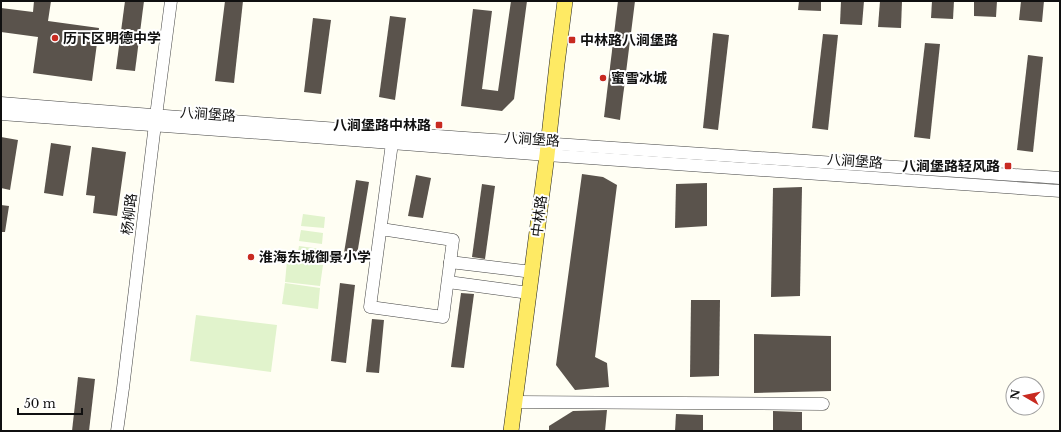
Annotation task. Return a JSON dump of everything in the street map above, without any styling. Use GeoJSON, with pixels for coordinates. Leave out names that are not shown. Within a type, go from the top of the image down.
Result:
{"type":"FeatureCollection","features":[{"type":"Feature","properties":{"kind":"main road","name":"中林路"},"geometry":{"type":"LineString","coordinates":[[511,431],[548,149],[565,1]]}},
{"type":"Feature","properties":{"kind":"street","name":"杨柳路"},"geometry":{"type":"LineString","coordinates":[[117,431],[171,1]]}},
{"type":"Feature","properties":{"kind":"street","name":"八涧堡路"},"geometry":{"type":"LineString","coordinates":[[1,103],[155,120],[392,143],[548,149],[1060,178]]}},
{"type":"Feature","properties":{"kind":"street","name":"八涧堡路"},"geometry":{"type":"LineString","coordinates":[[1,114],[155,120],[548,149],[1060,191]]}},
{"type":"Feature","properties":{"kind":"street"},"geometry":{"type":"LineString","coordinates":[[381,229],[453,240],[443,317],[370,308],[392,143]]}},
{"type":"Feature","properties":{"kind":"street"},"geometry":{"type":"LineString","coordinates":[[450,262],[532,272]]}},
{"type":"Feature","properties":{"kind":"street"},"geometry":{"type":"LineString","coordinates":[[448,282],[529,293]]}},
{"type":"Feature","properties":{"kind":"street"},"geometry":{"type":"LineString","coordinates":[[515,402],[823,404]]}},
{"type":"Feature","properties":{"kind":"green space"},"geometry":{"type":"Polygon","coordinates":[[[303,214],[325,217],[324,228],[301,226],[303,214]]]}},
{"type":"Feature","properties":{"kind":"green space"},"geometry":{"type":"Polygon","coordinates":[[[301,230],[323,233],[322,244],[299,241],[301,230]]]}},
{"type":"Feature","properties":{"kind":"green space"},"geometry":{"type":"Polygon","coordinates":[[[299,246],[321,249],[320,261],[297,258],[299,246]]]}},
{"type":"Feature","properties":{"kind":"green space"},"geometry":{"type":"Polygon","coordinates":[[[287,261],[323,265],[320,286],[285,282],[287,261]]]}},
{"type":"Feature","properties":{"kind":"green space"},"geometry":{"type":"Polygon","coordinates":[[[285,283],[320,288],[318,309],[282,304],[285,283]]]}},
{"type":"Feature","properties":{"kind":"green space"},"geometry":{"type":"Polygon","coordinates":[[[196,315],[277,325],[271,372],[190,361],[196,315]]]}},
{"type":"Feature","properties":{"kind":"building"},"geometry":{"type":"Polygon","coordinates":[[[34,1],[51,1],[48,21],[99,28],[92,81],[33,73],[38,37],[1,32],[1,8],[33,12],[34,1]]]}},
{"type":"Feature","properties":{"kind":"building"},"geometry":{"type":"Polygon","coordinates":[[[125,1],[144,1],[135,71],[116,69],[125,1]]]}},
{"type":"Feature","properties":{"kind":"building"},"geometry":{"type":"Polygon","coordinates":[[[225,1],[243,1],[234,83],[215,81],[225,1]]]}},
{"type":"Feature","properties":{"kind":"building"},"geometry":{"type":"Polygon","coordinates":[[[511,1],[527,1],[514,99],[502,111],[461,106],[473,9],[492,11],[482,89],[498,91],[511,1]]]}},
{"type":"Feature","properties":{"kind":"building"},"geometry":{"type":"Polygon","coordinates":[[[618,1],[635,1],[620,120],[604,117],[618,1]]]}},
{"type":"Feature","properties":{"kind":"building"},"geometry":{"type":"Polygon","coordinates":[[[799,1],[821,1],[821,11],[798,10],[799,1]]]}},
{"type":"Feature","properties":{"kind":"building"},"geometry":{"type":"Polygon","coordinates":[[[841,1],[864,1],[862,25],[840,24],[841,1]]]}},
{"type":"Feature","properties":{"kind":"building"},"geometry":{"type":"Polygon","coordinates":[[[880,1],[902,1],[901,28],[878,27],[880,1]]]}},
{"type":"Feature","properties":{"kind":"building"},"geometry":{"type":"Polygon","coordinates":[[[932,1],[954,1],[953,19],[931,18],[932,1]]]}},
{"type":"Feature","properties":{"kind":"building"},"geometry":{"type":"Polygon","coordinates":[[[974,1],[997,1],[996,17],[974,16],[974,1]]]}},
{"type":"Feature","properties":{"kind":"building"},"geometry":{"type":"Polygon","coordinates":[[[1021,1],[1044,1],[1042,22],[1019,20],[1021,1]]]}},
{"type":"Feature","properties":{"kind":"building"},"geometry":{"type":"Polygon","coordinates":[[[390,16],[406,18],[395,100],[379,97],[390,16]]]}},
{"type":"Feature","properties":{"kind":"building"},"geometry":{"type":"Polygon","coordinates":[[[313,18],[331,20],[321,94],[304,92],[313,18]]]}},
{"type":"Feature","properties":{"kind":"building"},"geometry":{"type":"Polygon","coordinates":[[[713,33],[729,35],[718,130],[703,128],[713,33]]]}},
{"type":"Feature","properties":{"kind":"building"},"geometry":{"type":"Polygon","coordinates":[[[823,34],[838,35],[828,130],[812,128],[823,34]]]}},
{"type":"Feature","properties":{"kind":"building"},"geometry":{"type":"Polygon","coordinates":[[[925,43],[940,44],[930,139],[914,137],[925,43]]]}},
{"type":"Feature","properties":{"kind":"building"},"geometry":{"type":"Polygon","coordinates":[[[1028,55],[1043,57],[1033,152],[1017,150],[1028,55]]]}},
{"type":"Feature","properties":{"kind":"building"},"geometry":{"type":"Polygon","coordinates":[[[1,137],[18,140],[10,190],[1,188],[1,137]]]}},
{"type":"Feature","properties":{"kind":"building"},"geometry":{"type":"Polygon","coordinates":[[[51,143],[71,146],[63,196],[44,193],[51,143]]]}},
{"type":"Feature","properties":{"kind":"building"},"geometry":{"type":"Polygon","coordinates":[[[92,147],[126,152],[117,216],[93,213],[95,196],[86,195],[92,147]]]}},
{"type":"Feature","properties":{"kind":"building"},"geometry":{"type":"Polygon","coordinates":[[[582,174],[603,177],[617,185],[595,357],[607,363],[609,387],[575,390],[556,365],[582,174]]]}},
{"type":"Feature","properties":{"kind":"building"},"geometry":{"type":"Polygon","coordinates":[[[416,175],[431,178],[423,218],[408,216],[416,175]]]}},
{"type":"Feature","properties":{"kind":"building"},"geometry":{"type":"Polygon","coordinates":[[[356,180],[369,182],[356,261],[343,259],[356,180]]]}},
{"type":"Feature","properties":{"kind":"building"},"geometry":{"type":"Polygon","coordinates":[[[707,183],[707,226],[675,228],[676,184],[707,183]]]}},
{"type":"Feature","properties":{"kind":"building"},"geometry":{"type":"Polygon","coordinates":[[[482,184],[495,186],[485,259],[472,257],[482,184]]]}},
{"type":"Feature","properties":{"kind":"building"},"geometry":{"type":"Polygon","coordinates":[[[802,187],[800,296],[771,297],[773,188],[802,187]]]}},
{"type":"Feature","properties":{"kind":"building"},"geometry":{"type":"Polygon","coordinates":[[[1,205],[9,206],[5,232],[1,232],[1,205]]]}},
{"type":"Feature","properties":{"kind":"building"},"geometry":{"type":"Polygon","coordinates":[[[340,283],[355,285],[346,363],[331,361],[340,283]]]}},
{"type":"Feature","properties":{"kind":"building"},"geometry":{"type":"Polygon","coordinates":[[[461,293],[474,294],[464,368],[451,367],[461,293]]]}},
{"type":"Feature","properties":{"kind":"building"},"geometry":{"type":"Polygon","coordinates":[[[691,300],[720,300],[719,376],[690,377],[691,300]]]}},
{"type":"Feature","properties":{"kind":"building"},"geometry":{"type":"Polygon","coordinates":[[[372,319],[384,320],[379,373],[366,372],[372,319]]]}},
{"type":"Feature","properties":{"kind":"building"},"geometry":{"type":"Polygon","coordinates":[[[754,334],[831,336],[831,391],[754,393],[754,334]]]}},
{"type":"Feature","properties":{"kind":"building"},"geometry":{"type":"Polygon","coordinates":[[[78,377],[95,379],[89,431],[72,431],[78,377]]]}},
{"type":"Feature","properties":{"kind":"building"},"geometry":{"type":"Polygon","coordinates":[[[607,410],[605,431],[549,431],[549,426],[573,411],[607,410]]]}},
{"type":"Feature","properties":{"kind":"building"},"geometry":{"type":"Polygon","coordinates":[[[773,411],[802,412],[802,431],[773,431],[773,411]]]}},
{"type":"Feature","properties":{"kind":"building"},"geometry":{"type":"Polygon","coordinates":[[[676,414],[703,415],[703,431],[675,431],[676,414]]]}},
{"type":"Feature","properties":{"kind":"place","name":"历下区明德中学"},"geometry":{"type":"Point","coordinates":[55,38]}},
{"type":"Feature","properties":{"kind":"place","name":"中林路八涧堡路"},"geometry":{"type":"Point","coordinates":[572,40]}},
{"type":"Feature","properties":{"kind":"place","name":"蜜雪冰城"},"geometry":{"type":"Point","coordinates":[603,78]}},
{"type":"Feature","properties":{"kind":"place","name":"八涧堡路中林路"},"geometry":{"type":"Point","coordinates":[439,125]}},
{"type":"Feature","properties":{"kind":"place","name":"八涧堡路轻风路"},"geometry":{"type":"Point","coordinates":[1008,166]}},
{"type":"Feature","properties":{"kind":"place","name":"淮海东城御景小学"},"geometry":{"type":"Point","coordinates":[251,257]}}]}
